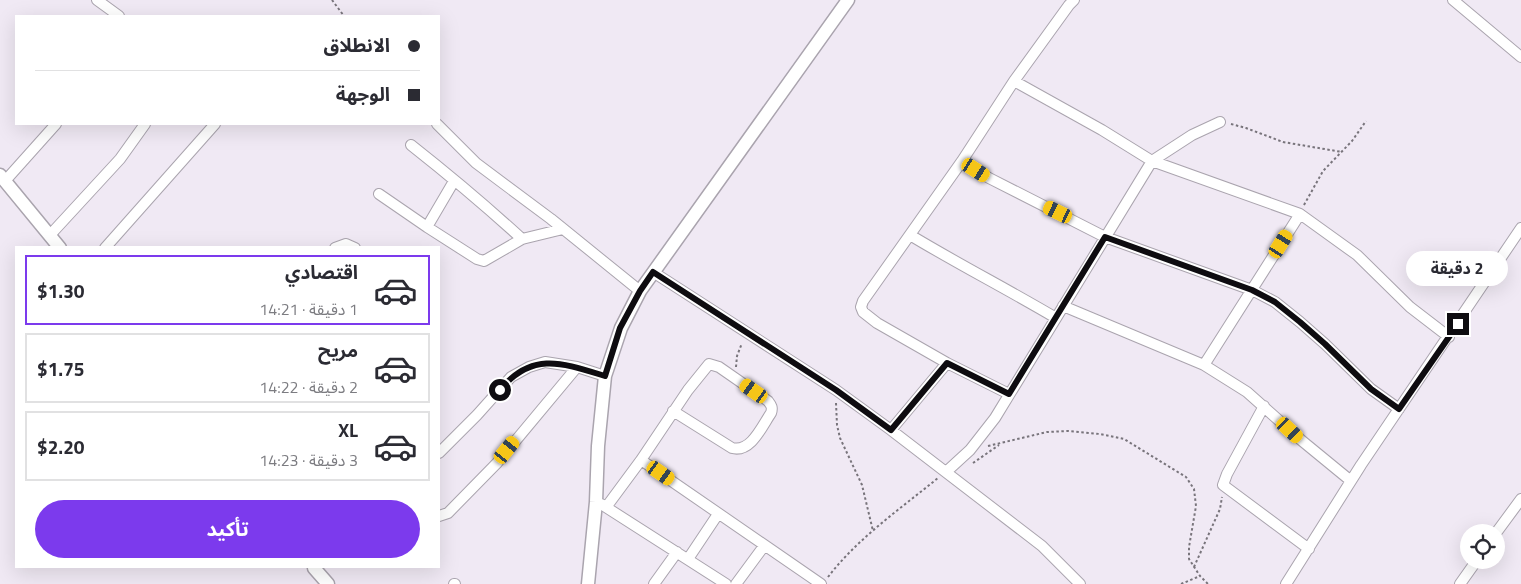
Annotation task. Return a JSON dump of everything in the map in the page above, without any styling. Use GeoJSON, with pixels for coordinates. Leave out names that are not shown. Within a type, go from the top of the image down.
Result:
{"type":"FeatureCollection","features":[{"type":"Feature","properties":{"kind":"street"},"geometry":{"type":"LineString","coordinates":[[97,0],[118,15]]}},
{"type":"Feature","properties":{"kind":"street"},"geometry":{"type":"LineString","coordinates":[[588,584],[601,504],[598,446],[605,376],[620,328],[640,291],[653,272],[848,0]]}},
{"type":"Feature","properties":{"kind":"street"},"geometry":{"type":"LineString","coordinates":[[1453,0],[1521,56]]}},
{"type":"Feature","properties":{"kind":"street"},"geometry":{"type":"LineString","coordinates":[[1009,394],[947,363],[876,323],[863,312],[862,307],[863,301],[962,161],[1014,81],[1071,2]]}},
{"type":"Feature","properties":{"kind":"street"},"geometry":{"type":"LineString","coordinates":[[1014,81],[1102,130],[1152,161],[1300,214],[1357,255],[1410,307],[1449,337]]}},
{"type":"Feature","properties":{"kind":"street"},"geometry":{"type":"LineString","coordinates":[[946,472],[970,450],[986,430],[1152,161],[1192,135],[1220,122]]}},
{"type":"Feature","properties":{"kind":"street"},"geometry":{"type":"LineString","coordinates":[[55,125],[3,178],[59,246]]}},
{"type":"Feature","properties":{"kind":"street"},"geometry":{"type":"LineString","coordinates":[[50,234],[120,159],[144,125]]}},
{"type":"Feature","properties":{"kind":"street"},"geometry":{"type":"LineString","coordinates":[[107,246],[214,125]]}},
{"type":"Feature","properties":{"kind":"street"},"geometry":{"type":"LineString","coordinates":[[438,125],[476,163],[640,291]]}},
{"type":"Feature","properties":{"kind":"street"},"geometry":{"type":"LineString","coordinates":[[411,145],[454,182],[484,204],[522,239]]}},
{"type":"Feature","properties":{"kind":"street"},"geometry":{"type":"LineString","coordinates":[[962,161],[989,178],[1105,237],[1252,290],[1275,302],[1325,344],[1371,389],[1399,409]]}},
{"type":"Feature","properties":{"kind":"street"},"geometry":{"type":"LineString","coordinates":[[426,227],[454,182]]}},
{"type":"Feature","properties":{"kind":"street"},"geometry":{"type":"LineString","coordinates":[[380,194],[460,250],[484,261],[522,239],[563,229]]}},
{"type":"Feature","properties":{"kind":"street"},"geometry":{"type":"LineString","coordinates":[[1204,365],[1300,214]]}},
{"type":"Feature","properties":{"kind":"street"},"geometry":{"type":"LineString","coordinates":[[1286,584],[1351,481],[1521,228]]}},
{"type":"Feature","properties":{"kind":"street"},"geometry":{"type":"LineString","coordinates":[[910,235],[950,260],[1005,288],[1056,318]]}},
{"type":"Feature","properties":{"kind":"street"},"geometry":{"type":"LineString","coordinates":[[653,272],[746,334],[836,390],[891,430],[1042,546],[1080,584]]}},
{"type":"Feature","properties":{"kind":"street"},"geometry":{"type":"LineString","coordinates":[[1063,306],[1204,365],[1247,392],[1351,481]]}},
{"type":"Feature","properties":{"kind":"street"},"geometry":{"type":"LineString","coordinates":[[440,452],[477,416],[511,376],[529,366],[545,362],[577,367],[605,376]]}},
{"type":"Feature","properties":{"kind":"street"},"geometry":{"type":"LineString","coordinates":[[891,430],[947,363]]}},
{"type":"Feature","properties":{"kind":"street"},"geometry":{"type":"LineString","coordinates":[[601,504],[641,460],[688,390],[709,364],[716,365],[768,400],[772,405],[772,413],[749,445],[738,450],[674,411]]}},
{"type":"Feature","properties":{"kind":"street"},"geometry":{"type":"LineString","coordinates":[[440,516],[448,513],[497,463],[577,367]]}},
{"type":"Feature","properties":{"kind":"street"},"geometry":{"type":"LineString","coordinates":[[1264,406],[1227,474],[1223,485],[1309,549]]}},
{"type":"Feature","properties":{"kind":"street"},"geometry":{"type":"LineString","coordinates":[[641,460],[764,546],[824,581]]}},
{"type":"Feature","properties":{"kind":"street"},"geometry":{"type":"LineString","coordinates":[[1503,524],[1521,499]]}},
{"type":"Feature","properties":{"kind":"street"},"geometry":{"type":"LineString","coordinates":[[601,504],[726,584]]}},
{"type":"Feature","properties":{"kind":"street"},"geometry":{"type":"LineString","coordinates":[[688,559],[718,514]]}},
{"type":"Feature","properties":{"kind":"street"},"geometry":{"type":"LineString","coordinates":[[736,584],[764,546]]}},
{"type":"Feature","properties":{"kind":"street"},"geometry":{"type":"LineString","coordinates":[[654,584],[677,552]]}},
{"type":"Feature","properties":{"kind":"street"},"geometry":{"type":"LineString","coordinates":[[314,568],[328,584]]}},
{"type":"Feature","properties":{"kind":"street"},"geometry":{"type":"LineString","coordinates":[[1460,584],[1471,569]]}},
{"type":"Feature","properties":{"kind":"path"},"geometry":{"type":"LineString","coordinates":[[332,0],[343,15]]}},
{"type":"Feature","properties":{"kind":"path"},"geometry":{"type":"LineString","coordinates":[[1300,214],[1323,171],[1342,152],[1366,121]]}},
{"type":"Feature","properties":{"kind":"path"},"geometry":{"type":"LineString","coordinates":[[1220,122],[1246,128],[1283,142],[1342,152]]}},
{"type":"Feature","properties":{"kind":"path"},"geometry":{"type":"LineString","coordinates":[[740,381],[736,367],[737,356],[746,334]]}},
{"type":"Feature","properties":{"kind":"path"},"geometry":{"type":"LineString","coordinates":[[836,390],[840,438],[862,485],[873,531]]}},
{"type":"Feature","properties":{"kind":"path"},"geometry":{"type":"LineString","coordinates":[[970,450],[1047,432],[1068,431],[1100,434],[1124,439],[1186,477],[1194,489],[1196,506],[1189,547],[1189,559],[1200,576],[1208,584]]}},
{"type":"Feature","properties":{"kind":"path"},"geometry":{"type":"LineString","coordinates":[[824,581],[843,557],[946,472]]}},
{"type":"Feature","properties":{"kind":"path"},"geometry":{"type":"LineString","coordinates":[[1194,568],[1220,509],[1223,485]]}},
{"type":"Feature","properties":{"kind":"path"},"geometry":{"type":"LineString","coordinates":[[1181,584],[1200,576]]}},
{"type":"Feature","properties":{"kind":"route"},"geometry":{"type":"LineString","coordinates":[[500,390],[511,376],[529,366],[545,362],[577,367],[605,376],[620,328],[640,291],[653,272],[746,334],[800,366],[891,430],[947,363],[1009,394],[1105,237],[1252,290],[1275,302],[1325,344],[1371,389],[1399,409],[1458,324]]}}]}
